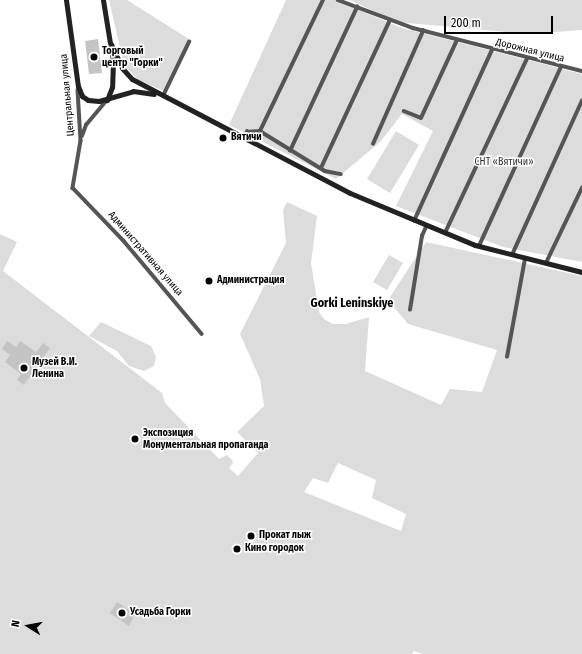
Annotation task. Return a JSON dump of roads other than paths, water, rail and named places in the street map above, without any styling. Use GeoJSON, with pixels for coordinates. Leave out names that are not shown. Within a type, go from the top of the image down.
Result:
{"type":"FeatureCollection","features":[{"type":"Feature","properties":{"kind":"main road","name":"Центральная улица"},"geometry":{"type":"LineString","coordinates":[[66,0],[78,86]]}},
{"type":"Feature","properties":{"kind":"main road"},"geometry":{"type":"LineString","coordinates":[[103,0],[111,44],[113,76],[107,100]]}},
{"type":"Feature","properties":{"kind":"main road"},"geometry":{"type":"LineString","coordinates":[[111,44],[122,68],[157,94],[244,139],[414,222],[444,234],[512,256],[582,272]]}},
{"type":"Feature","properties":{"kind":"main road"},"geometry":{"type":"LineString","coordinates":[[78,86],[88,100],[107,100],[133,91],[157,94]]}},
{"type":"Feature","properties":{"kind":"street"},"geometry":{"type":"LineString","coordinates":[[260,131],[323,0]]}},
{"type":"Feature","properties":{"kind":"street","name":"Дорожная улица"},"geometry":{"type":"LineString","coordinates":[[338,0],[423,31],[526,59],[582,71]]}},
{"type":"Feature","properties":{"kind":"street"},"geometry":{"type":"LineString","coordinates":[[290,150],[357,7]]}},
{"type":"Feature","properties":{"kind":"street"},"geometry":{"type":"LineString","coordinates":[[321,168],[390,20]]}},
{"type":"Feature","properties":{"kind":"street"},"geometry":{"type":"LineString","coordinates":[[373,144],[423,31]]}},
{"type":"Feature","properties":{"kind":"street"},"geometry":{"type":"LineString","coordinates":[[404,111],[421,118],[457,40]]}},
{"type":"Feature","properties":{"kind":"street"},"geometry":{"type":"LineString","coordinates":[[163,97],[190,42]]}},
{"type":"Feature","properties":{"kind":"street"},"geometry":{"type":"LineString","coordinates":[[414,222],[418,208],[492,50]]}},
{"type":"Feature","properties":{"kind":"street"},"geometry":{"type":"LineString","coordinates":[[444,234],[526,59]]}},
{"type":"Feature","properties":{"kind":"street"},"geometry":{"type":"LineString","coordinates":[[479,246],[561,67]]}},
{"type":"Feature","properties":{"kind":"street","name":"Центральная улица"},"geometry":{"type":"LineString","coordinates":[[73,188],[81,141],[78,86]]}},
{"type":"Feature","properties":{"kind":"street"},"geometry":{"type":"LineString","coordinates":[[81,141],[86,125],[107,100]]}},
{"type":"Feature","properties":{"kind":"street"},"geometry":{"type":"LineString","coordinates":[[512,256],[582,101]]}},
{"type":"Feature","properties":{"kind":"street"},"geometry":{"type":"LineString","coordinates":[[244,139],[247,132],[260,131],[321,168],[341,174]]}},
{"type":"Feature","properties":{"kind":"street","name":"Административная улица"},"geometry":{"type":"LineString","coordinates":[[73,188],[124,240],[202,334]]}},
{"type":"Feature","properties":{"kind":"street"},"geometry":{"type":"LineString","coordinates":[[545,264],[582,188]]}},
{"type":"Feature","properties":{"kind":"street"},"geometry":{"type":"LineString","coordinates":[[410,310],[422,236],[426,227]]}},
{"type":"Feature","properties":{"kind":"street"},"geometry":{"type":"LineString","coordinates":[[507,357],[525,259]]}},
{"type":"Feature","properties":{"kind":"place","name":"Торговый центр \"Горки\""},"geometry":{"type":"Point","coordinates":[94,57]}},
{"type":"Feature","properties":{"kind":"place","name":"Вятичи"},"geometry":{"type":"Point","coordinates":[223,138]}},
{"type":"Feature","properties":{"kind":"place","name":"Администрация"},"geometry":{"type":"Point","coordinates":[209,281]}},
{"type":"Feature","properties":{"kind":"place","name":"Музей В.И. Ленина"},"geometry":{"type":"Point","coordinates":[24,368]}},
{"type":"Feature","properties":{"kind":"place","name":"Экспозиция Монументальная пропаганда"},"geometry":{"type":"Point","coordinates":[135,439]}},
{"type":"Feature","properties":{"kind":"place","name":"Прокат лыж"},"geometry":{"type":"Point","coordinates":[251,536]}},
{"type":"Feature","properties":{"kind":"place","name":"Кино городок"},"geometry":{"type":"Point","coordinates":[237,549]}},
{"type":"Feature","properties":{"kind":"place","name":"Усадьба Горки"},"geometry":{"type":"Point","coordinates":[122,613]}},
{"type":"Feature","properties":{"kind":"district","name":"Gorki Leninskiye"},"geometry":{"type":"Point","coordinates":[352,304]}},
{"type":"Feature","properties":{"kind":"park label","name":"СНТ «Вятичи»"},"geometry":{"type":"Point","coordinates":[504,163]}}]}
